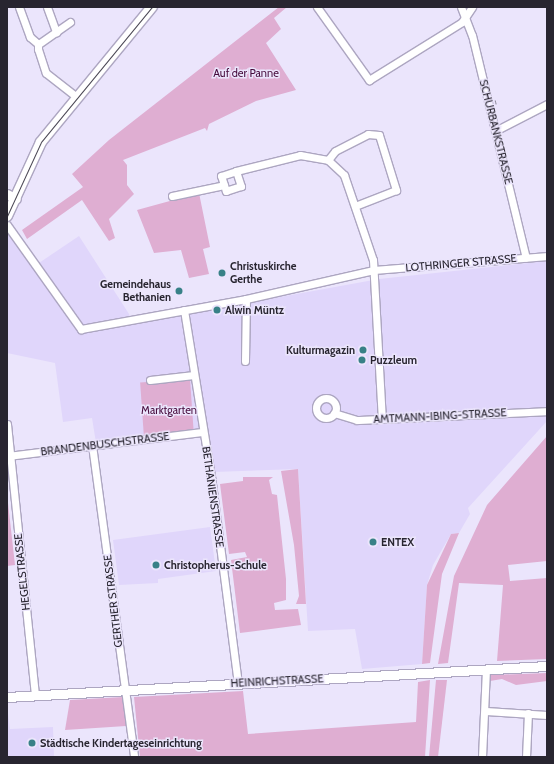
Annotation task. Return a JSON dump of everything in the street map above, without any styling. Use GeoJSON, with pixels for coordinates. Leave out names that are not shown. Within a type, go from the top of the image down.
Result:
{"type":"FeatureCollection","features":[{"type":"Feature","properties":{"kind":"main road"},"geometry":{"type":"LineString","coordinates":[[7,216],[11,196],[41,142],[152,7]]}},
{"type":"Feature","properties":{"kind":"street"},"geometry":{"type":"LineString","coordinates":[[19,7],[30,37],[38,44],[46,73],[77,97]]}},
{"type":"Feature","properties":{"kind":"street"},"geometry":{"type":"LineString","coordinates":[[47,7],[56,32]]}},
{"type":"Feature","properties":{"kind":"street"},"geometry":{"type":"LineString","coordinates":[[317,7],[369,80],[462,22],[465,15],[472,7]]}},
{"type":"Feature","properties":{"kind":"street","name":"SCHÜRBANKSTRASSE"},"geometry":{"type":"LineString","coordinates":[[461,7],[465,15],[495,130],[526,258]]}},
{"type":"Feature","properties":{"kind":"street"},"geometry":{"type":"LineString","coordinates":[[38,44],[70,22]]}},
{"type":"Feature","properties":{"kind":"street"},"geometry":{"type":"LineString","coordinates":[[495,130],[547,104]]}},
{"type":"Feature","properties":{"kind":"street"},"geometry":{"type":"LineString","coordinates":[[328,160],[335,150],[368,134],[379,135],[396,190],[355,206]]}},
{"type":"Feature","properties":{"kind":"street"},"geometry":{"type":"LineString","coordinates":[[236,171],[241,186],[226,191],[221,176],[236,171],[300,155],[328,160],[344,175],[374,270],[382,419]]}},
{"type":"Feature","properties":{"kind":"street"},"geometry":{"type":"LineString","coordinates":[[172,196],[224,184]]}},
{"type":"Feature","properties":{"kind":"street","name":"LOTHRINGER STRASSE"},"geometry":{"type":"LineString","coordinates":[[7,225],[79,329],[246,299],[374,270],[547,256]]}},
{"type":"Feature","properties":{"kind":"street"},"geometry":{"type":"LineString","coordinates":[[245,361],[246,299]]}},
{"type":"Feature","properties":{"kind":"street","name":"BETHANIENSTRASSE"},"geometry":{"type":"LineString","coordinates":[[184,310],[203,432],[238,684]]}},
{"type":"Feature","properties":{"kind":"street"},"geometry":{"type":"LineString","coordinates":[[150,380],[194,375]]}},
{"type":"Feature","properties":{"kind":"street","name":"AMTMANN-IBING-STRASSE"},"geometry":{"type":"LineString","coordinates":[[334,413],[357,420],[547,411]]}},
{"type":"Feature","properties":{"kind":"street","name":"HEGELSTRASSE"},"geometry":{"type":"LineString","coordinates":[[7,424],[8,456],[35,696]]}},
{"type":"Feature","properties":{"kind":"street","name":"BRANDENBUSCHSTRASSE"},"geometry":{"type":"LineString","coordinates":[[8,456],[203,432]]}},
{"type":"Feature","properties":{"kind":"street","name":"GERTHER STRASSE"},"geometry":{"type":"LineString","coordinates":[[92,445],[134,757]]}},
{"type":"Feature","properties":{"kind":"street","name":"HEINRICHSTRASSE"},"geometry":{"type":"LineString","coordinates":[[7,697],[547,666]]}},
{"type":"Feature","properties":{"kind":"street"},"geometry":{"type":"LineString","coordinates":[[482,757],[486,711],[486,670]]}},
{"type":"Feature","properties":{"kind":"street"},"geometry":{"type":"LineString","coordinates":[[486,711],[547,715]]}},
{"type":"Feature","properties":{"kind":"street"},"geometry":{"type":"LineString","coordinates":[[526,757],[528,713]]}},
{"type":"Feature","properties":{"kind":"shaded area"},"geometry":{"type":"Polygon","coordinates":[[[7,229],[33,267],[79,236],[129,314],[132,324],[379,279],[547,261],[547,421],[468,508],[470,514],[459,533],[451,534],[433,565],[427,585],[422,664],[362,669],[355,629],[308,631],[298,469],[214,472],[206,430],[96,443],[92,418],[63,422],[55,363],[7,353],[7,229]]]}},
{"type":"Feature","properties":{"kind":"shaded area"},"geometry":{"type":"Polygon","coordinates":[[[210,527],[216,571],[158,579],[158,583],[119,585],[113,540],[210,527]]]}},
{"type":"Feature","properties":{"kind":"shaded area","name":"Städtische Kindertageseinrichtung"},"geometry":{"type":"Polygon","coordinates":[[[7,705],[10,729],[53,727],[54,757],[7,757],[7,705]]]}},
{"type":"Feature","properties":{"kind":"green space","name":"Auf der Panne"},"geometry":{"type":"Polygon","coordinates":[[[279,7],[287,7],[274,18],[281,29],[266,43],[296,90],[256,101],[209,124],[207,131],[205,128],[123,160],[127,165],[127,185],[134,194],[109,219],[115,238],[109,241],[82,200],[27,239],[22,230],[83,187],[72,174],[109,140],[279,7]]]}},
{"type":"Feature","properties":{"kind":"green space"},"geometry":{"type":"Polygon","coordinates":[[[199,193],[210,247],[203,249],[209,274],[189,278],[181,250],[154,253],[137,210],[199,193]]]}},
{"type":"Feature","properties":{"kind":"green space","name":"Marktgarten"},"geometry":{"type":"Polygon","coordinates":[[[190,379],[194,432],[144,435],[140,382],[190,379]]]}},
{"type":"Feature","properties":{"kind":"green space"},"geometry":{"type":"Polygon","coordinates":[[[547,436],[547,561],[508,565],[510,581],[547,578],[547,659],[497,661],[503,585],[459,583],[448,663],[438,664],[454,576],[487,505],[547,436]]]}},
{"type":"Feature","properties":{"kind":"green space"},"geometry":{"type":"Polygon","coordinates":[[[298,469],[306,604],[296,604],[299,596],[294,545],[281,471],[298,469]]]}},
{"type":"Feature","properties":{"kind":"green space"},"geometry":{"type":"Polygon","coordinates":[[[243,477],[273,477],[269,480],[272,494],[277,495],[286,579],[286,600],[274,603],[275,610],[298,609],[301,625],[240,633],[231,560],[247,557],[245,552],[229,554],[220,484],[243,481],[243,477]]]}},
{"type":"Feature","properties":{"kind":"green space"},"geometry":{"type":"Polygon","coordinates":[[[7,494],[15,565],[7,566],[7,494]]]}},
{"type":"Feature","properties":{"kind":"green space"},"geometry":{"type":"Polygon","coordinates":[[[459,533],[442,574],[430,663],[422,664],[427,585],[451,534],[459,533]]]}},
{"type":"Feature","properties":{"kind":"green space"},"geometry":{"type":"Polygon","coordinates":[[[547,673],[547,681],[516,685],[502,679],[490,681],[491,675],[547,673]]]}},
{"type":"Feature","properties":{"kind":"green space"},"geometry":{"type":"Polygon","coordinates":[[[430,680],[425,757],[140,757],[134,697],[243,691],[248,734],[416,722],[418,682],[430,680]]]}},
{"type":"Feature","properties":{"kind":"green space"},"geometry":{"type":"Polygon","coordinates":[[[436,680],[447,680],[438,757],[429,757],[436,680]]]}},
{"type":"Feature","properties":{"kind":"green space"},"geometry":{"type":"Polygon","coordinates":[[[123,697],[126,726],[65,730],[70,700],[123,697]]]}},
{"type":"Feature","properties":{"kind":"tram line"},"geometry":{"type":"LineString","coordinates":[[7,216],[41,142],[152,7]]}},
{"type":"Feature","properties":{"kind":"place","name":"Christuskirche Gerthe"},"geometry":{"type":"Point","coordinates":[222,273]}},
{"type":"Feature","properties":{"kind":"place","name":"Gemeindehaus Bethanien"},"geometry":{"type":"Point","coordinates":[179,291]}},
{"type":"Feature","properties":{"kind":"place","name":"Alwin Müntz"},"geometry":{"type":"Point","coordinates":[217,310]}},
{"type":"Feature","properties":{"kind":"place","name":"Kulturmagazin"},"geometry":{"type":"Point","coordinates":[363,350]}},
{"type":"Feature","properties":{"kind":"place","name":"Puzzleum"},"geometry":{"type":"Point","coordinates":[362,360]}},
{"type":"Feature","properties":{"kind":"place","name":"ENTEX"},"geometry":{"type":"Point","coordinates":[373,542]}},
{"type":"Feature","properties":{"kind":"place","name":"Christopherus-Schule"},"geometry":{"type":"Point","coordinates":[156,565]}},
{"type":"Feature","properties":{"kind":"place","name":"Städtische Kindertageseinrichtung"},"geometry":{"type":"Point","coordinates":[32,743]}}]}
